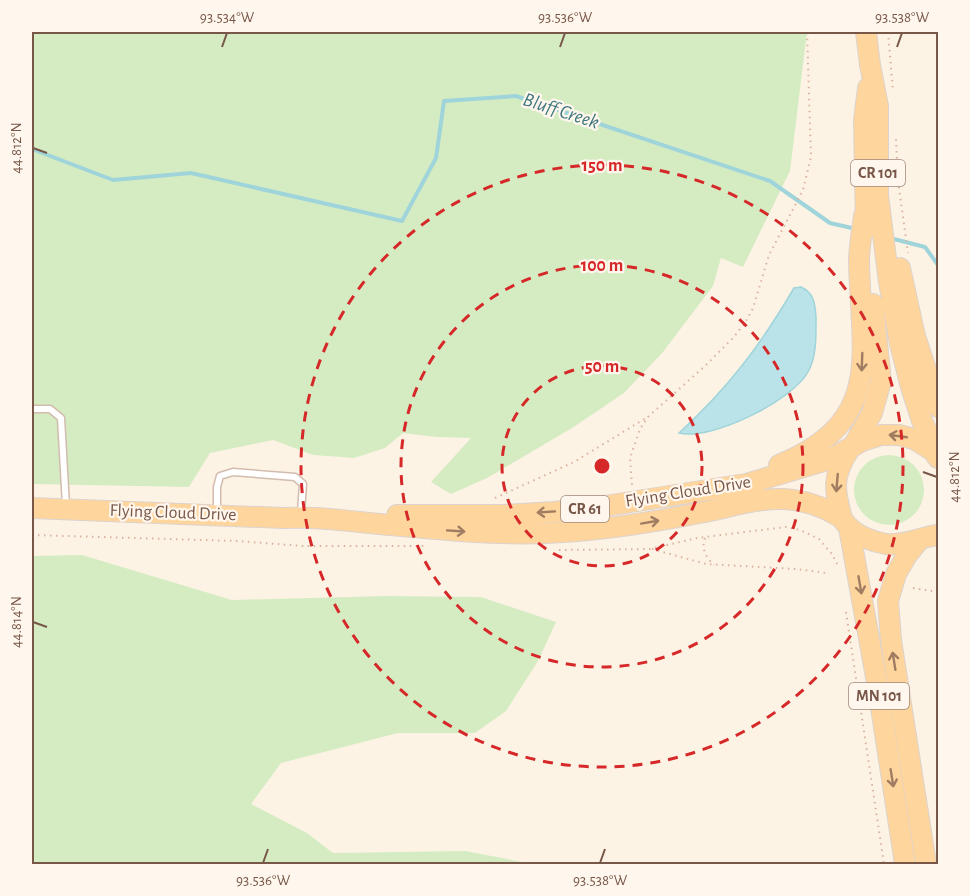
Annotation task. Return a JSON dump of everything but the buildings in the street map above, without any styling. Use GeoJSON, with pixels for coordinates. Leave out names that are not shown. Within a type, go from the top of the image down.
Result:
{"type":"FeatureCollection","features":[{"type":"Feature","properties":{"kind":"main road","name":"CR 101"},"geometry":{"type":"LineString","coordinates":[[866,32],[870,64],[864,120],[864,216],[859,259],[880,282]]}},
{"type":"Feature","properties":{"kind":"main road","name":"CR 101"},"geometry":{"type":"LineString","coordinates":[[870,64],[886,101]]}},
{"type":"Feature","properties":{"kind":"main road"},"geometry":{"type":"LineString","coordinates":[[845,523],[835,484],[839,468],[873,413],[881,381],[880,282],[886,101]]}},
{"type":"Feature","properties":{"kind":"main road"},"geometry":{"type":"LineString","coordinates":[[880,282],[915,336],[939,407]]}},
{"type":"Feature","properties":{"kind":"main road"},"geometry":{"type":"LineString","coordinates":[[880,282],[922,421],[939,457]]}},
{"type":"Feature","properties":{"kind":"main road"},"geometry":{"type":"LineString","coordinates":[[660,497],[766,470],[810,450],[836,429],[851,408],[861,380],[880,282]]}},
{"type":"Feature","properties":{"kind":"main road","name":"Flying Cloud Drive"},"geometry":{"type":"LineString","coordinates":[[32,508],[284,518],[535,513],[746,484],[802,468],[881,435],[899,435],[921,443],[939,457]]}},
{"type":"Feature","properties":{"kind":"main road","name":"Flying Cloud Drive"},"geometry":{"type":"LineString","coordinates":[[308,517],[447,530],[544,533],[616,527],[758,501],[783,499],[812,504],[845,523],[860,535],[883,544],[899,544],[928,536]]}},
{"type":"Feature","properties":{"kind":"main road"},"geometry":{"type":"LineString","coordinates":[[928,536],[939,518]]}},
{"type":"Feature","properties":{"kind":"main road","name":"MN 101"},"geometry":{"type":"LineString","coordinates":[[845,523],[878,688],[905,864]]}},
{"type":"Feature","properties":{"kind":"main road","name":"MN 101"},"geometry":{"type":"LineString","coordinates":[[926,864],[891,640],[888,601],[896,574],[907,555],[928,536]]}},
{"type":"Feature","properties":{"kind":"lane"},"geometry":{"type":"LineString","coordinates":[[32,409],[50,409],[61,418],[66,510]]}},
{"type":"Feature","properties":{"kind":"lane"},"geometry":{"type":"LineString","coordinates":[[217,514],[217,487],[220,476],[232,472],[295,477],[303,484],[308,517]]}},
{"type":"Feature","properties":{"kind":"path"},"geometry":{"type":"LineString","coordinates":[[634,501],[630,458],[640,429],[649,417],[734,338],[745,323],[753,308],[769,255],[803,190],[809,171],[812,147],[807,32]]}},
{"type":"Feature","properties":{"kind":"path"},"geometry":{"type":"LineString","coordinates":[[886,101],[888,32]]}},
{"type":"Feature","properties":{"kind":"path"},"geometry":{"type":"LineString","coordinates":[[896,138],[898,181],[908,252]]}},
{"type":"Feature","properties":{"kind":"path"},"geometry":{"type":"LineString","coordinates":[[494,499],[574,462],[649,417]]}},
{"type":"Feature","properties":{"kind":"path"},"geometry":{"type":"LineString","coordinates":[[550,550],[650,549],[706,537],[779,527],[800,530],[813,535],[824,543],[839,569]]}},
{"type":"Feature","properties":{"kind":"path"},"geometry":{"type":"LineString","coordinates":[[32,535],[237,541],[303,546],[434,546]]}},
{"type":"Feature","properties":{"kind":"path"},"geometry":{"type":"LineString","coordinates":[[706,537],[705,553],[714,565]]}},
{"type":"Feature","properties":{"kind":"path"},"geometry":{"type":"LineString","coordinates":[[650,549],[714,565],[796,569],[826,573]]}},
{"type":"Feature","properties":{"kind":"path"},"geometry":{"type":"LineString","coordinates":[[913,588],[939,592]]}},
{"type":"Feature","properties":{"kind":"path"},"geometry":{"type":"LineString","coordinates":[[846,609],[884,864]]}},
{"type":"Feature","properties":{"kind":"green space"},"geometry":{"type":"Polygon","coordinates":[[[32,32],[807,32],[790,171],[743,267],[721,258],[713,286],[663,352],[624,393],[572,428],[487,478],[451,494],[431,482],[471,438],[403,433],[385,448],[354,458],[313,455],[273,440],[210,453],[189,487],[32,484],[32,32]]]}},
{"type":"Feature","properties":{"kind":"green space"},"geometry":{"type":"Polygon","coordinates":[[[889,455],[902,458],[914,465],[921,477],[924,490],[921,503],[914,515],[902,522],[889,525],[876,522],[864,515],[857,503],[854,490],[857,477],[864,465],[876,458],[889,455]]]}},
{"type":"Feature","properties":{"kind":"green space"},"geometry":{"type":"Polygon","coordinates":[[[82,555],[232,600],[385,596],[481,597],[556,622],[538,661],[506,711],[475,733],[398,733],[281,763],[251,804],[307,833],[333,853],[465,851],[533,864],[32,864],[32,556],[82,555]]]}},
{"type":"Feature","properties":{"kind":"water"},"geometry":{"type":"Polygon","coordinates":[[[801,287],[809,292],[813,299],[816,331],[811,366],[799,383],[769,406],[730,425],[693,434],[679,433],[743,365],[794,288],[801,287]]]}},
{"type":"Feature","properties":{"kind":"waterway","name":"Bluff Creek"},"geometry":{"type":"LineString","coordinates":[[32,149],[113,180],[191,173],[402,221],[436,158],[444,101],[516,96],[770,181],[830,223],[856,229]]}},
{"type":"Feature","properties":{"kind":"waterway","name":"Bluff Creek"},"geometry":{"type":"LineString","coordinates":[[890,238],[925,247],[938,265]]}}]}
